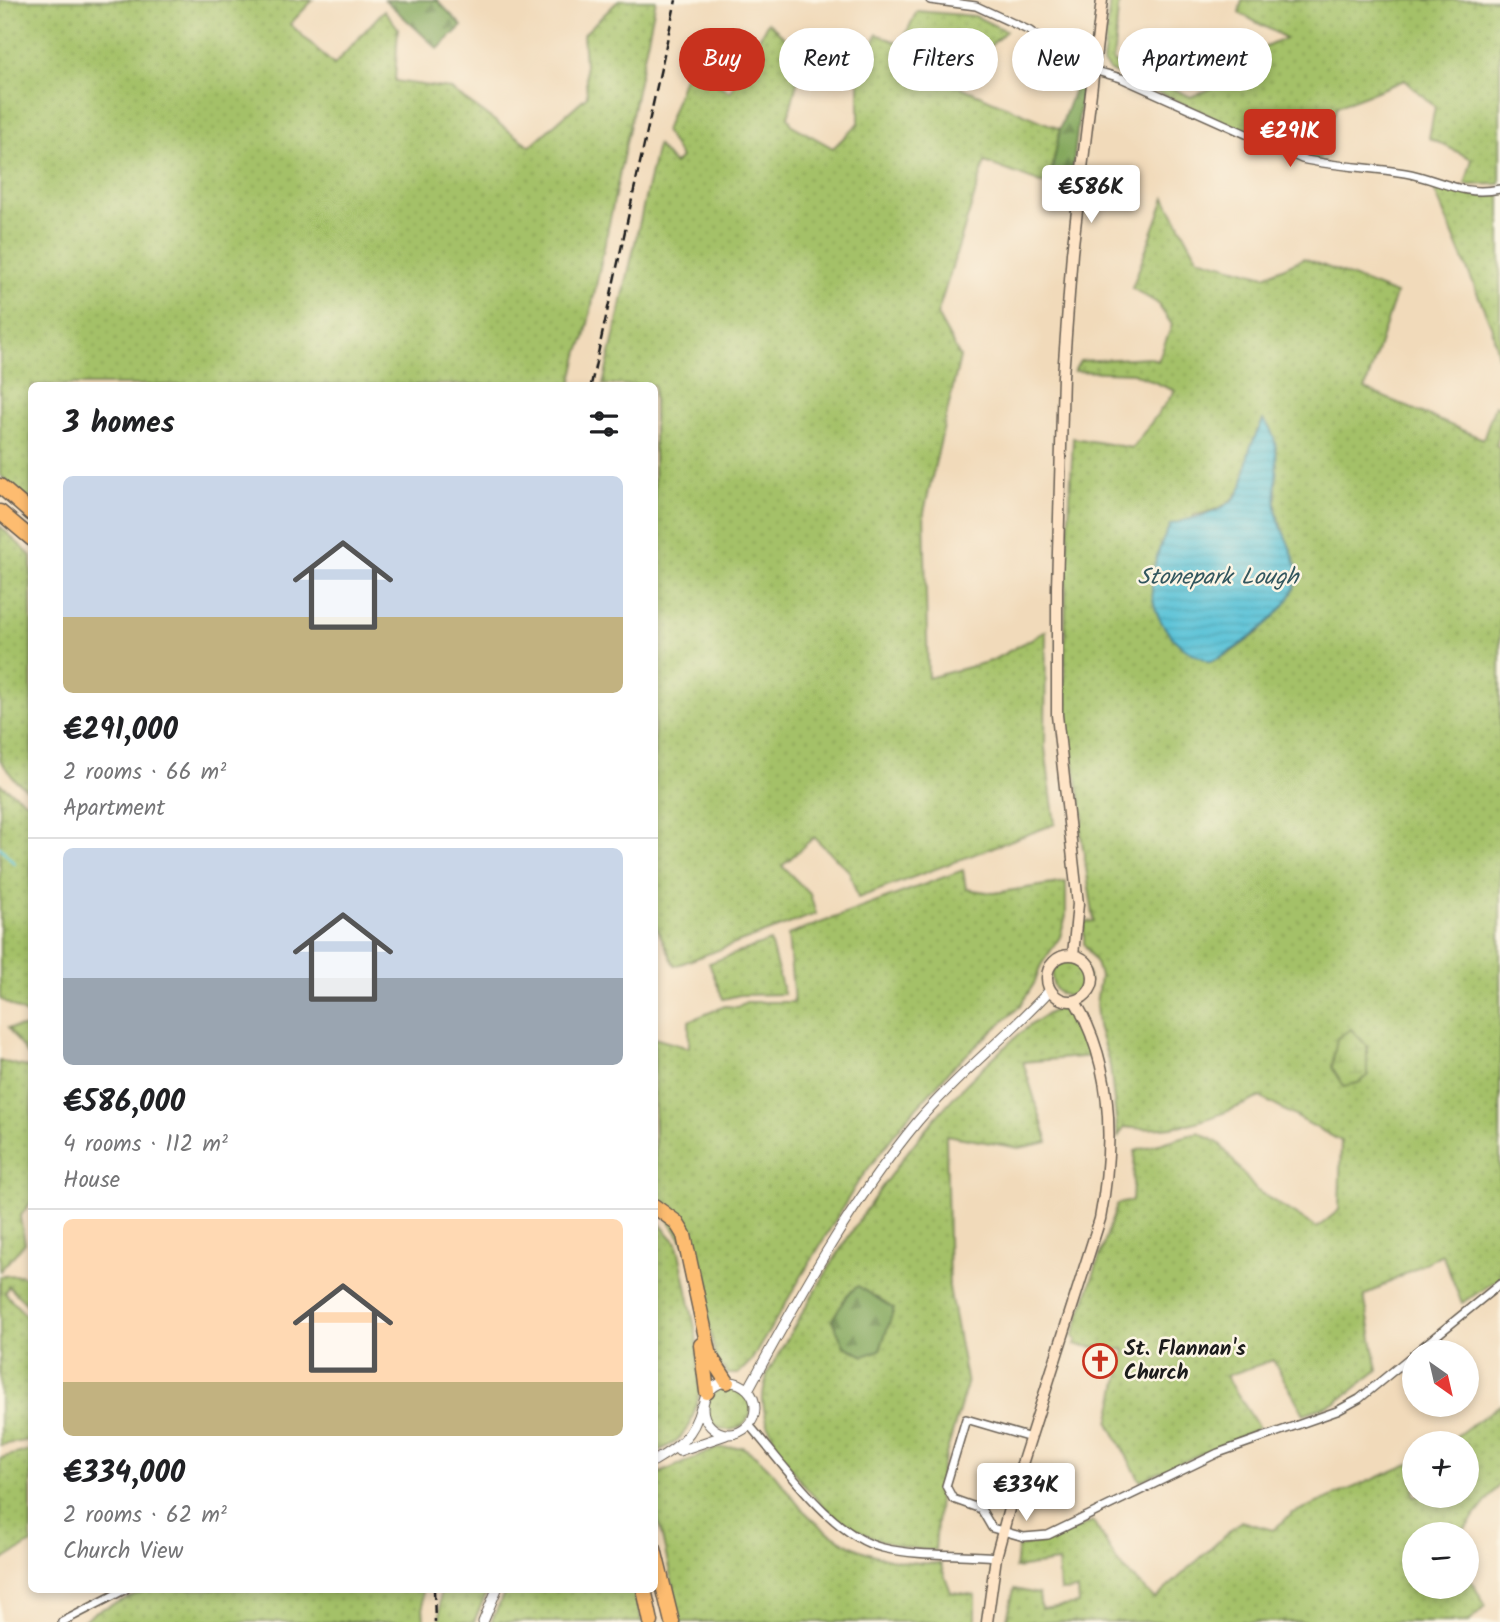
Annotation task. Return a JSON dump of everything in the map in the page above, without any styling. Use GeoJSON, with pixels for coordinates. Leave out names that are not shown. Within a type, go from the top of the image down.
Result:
{"type":"FeatureCollection","features":[{"type":"Feature","properties":{"kind":"highway"},"geometry":{"type":"LineString","coordinates":[[0,486],[28,510]]}},
{"type":"Feature","properties":{"kind":"highway"},"geometry":{"type":"LineString","coordinates":[[0,512],[28,536]]}},
{"type":"Feature","properties":{"kind":"highway"},"geometry":{"type":"LineString","coordinates":[[658,1209],[676,1222],[684,1235],[710,1356],[727,1382]]}},
{"type":"Feature","properties":{"kind":"highway"},"geometry":{"type":"LineString","coordinates":[[658,1217],[669,1226],[683,1250],[700,1332],[704,1399]]}},
{"type":"Feature","properties":{"kind":"highway"},"geometry":{"type":"LineString","coordinates":[[658,1565],[672,1622]]}},
{"type":"Feature","properties":{"kind":"highway"},"geometry":{"type":"LineString","coordinates":[[645,1593],[651,1622]]}},
{"type":"Feature","properties":{"kind":"main road"},"geometry":{"type":"LineString","coordinates":[[1099,28],[1102,0]]}},
{"type":"Feature","properties":{"kind":"main road"},"geometry":{"type":"LineString","coordinates":[[1073,955],[1078,904],[1057,715],[1057,588],[1064,362],[1072,253],[1092,91]]}},
{"type":"Feature","properties":{"kind":"main road"},"geometry":{"type":"LineString","coordinates":[[1073,955],[1088,964],[1093,980],[1085,995],[1075,1001],[1059,999],[1050,990],[1047,974],[1050,966],[1063,956],[1073,955]]}},
{"type":"Feature","properties":{"kind":"main road"},"geometry":{"type":"LineString","coordinates":[[987,1622],[996,1557],[1100,1219],[1107,1181],[1109,1138],[1105,1082],[1088,1023],[1075,1001]]}},
{"type":"Feature","properties":{"kind":"street"},"geometry":{"type":"LineString","coordinates":[[930,0],[976,6],[1024,28]]}},
{"type":"Feature","properties":{"kind":"street"},"geometry":{"type":"LineString","coordinates":[[1104,74],[1121,78],[1302,159],[1332,167],[1408,173],[1458,190],[1500,189]]}},
{"type":"Feature","properties":{"kind":"street"},"geometry":{"type":"LineString","coordinates":[[748,1390],[813,1278],[886,1161],[953,1084],[1050,990]]}},
{"type":"Feature","properties":{"kind":"street"},"geometry":{"type":"LineString","coordinates":[[1431,1340],[1500,1284]]}},
{"type":"Feature","properties":{"kind":"street"},"geometry":{"type":"LineString","coordinates":[[1031,1438],[966,1419],[946,1486],[953,1499],[981,1509],[992,1528],[1024,1537],[1048,1535],[1217,1453],[1337,1411],[1359,1399],[1402,1364]]}},
{"type":"Feature","properties":{"kind":"street"},"geometry":{"type":"LineString","coordinates":[[727,1382],[748,1390],[755,1407],[749,1425],[743,1431],[658,1459],[687,1441],[695,1427],[704,1399],[727,1382]]}},
{"type":"Feature","properties":{"kind":"street"},"geometry":{"type":"LineString","coordinates":[[704,1399],[706,1423],[717,1433],[726,1435]]}},
{"type":"Feature","properties":{"kind":"street"},"geometry":{"type":"LineString","coordinates":[[749,1425],[811,1499],[844,1528],[879,1548],[938,1556],[996,1557]]}},
{"type":"Feature","properties":{"kind":"street"},"geometry":{"type":"LineString","coordinates":[[62,1622],[118,1593]]}},
{"type":"Feature","properties":{"kind":"street"},"geometry":{"type":"LineString","coordinates":[[483,1622],[496,1593]]}},
{"type":"Feature","properties":{"kind":"green space"},"geometry":{"type":"Polygon","coordinates":[[[0,0],[313,0],[290,24],[334,65],[384,10],[398,28],[395,81],[450,89],[530,146],[587,96],[583,35],[619,0],[656,0],[585,338],[572,382],[28,382],[28,499],[0,475],[0,0]]]}},
{"type":"Feature","properties":{"kind":"green space"},"geometry":{"type":"Polygon","coordinates":[[[385,0],[437,0],[462,26],[438,49],[385,0]]]}},
{"type":"Feature","properties":{"kind":"green space"},"geometry":{"type":"Polygon","coordinates":[[[1110,0],[1119,0],[1113,62],[1118,64],[1118,75],[1104,64],[1110,0]]]}},
{"type":"Feature","properties":{"kind":"green space"},"geometry":{"type":"Polygon","coordinates":[[[1242,0],[1500,0],[1500,184],[1465,185],[1472,159],[1429,138],[1435,107],[1405,80],[1337,106],[1318,161],[1304,158],[1155,91],[1178,91],[1191,97],[1205,91],[1272,91],[1272,44],[1286,38],[1272,28],[1239,13],[1242,0]]]}},
{"type":"Feature","properties":{"kind":"green space"},"geometry":{"type":"Polygon","coordinates":[[[917,11],[975,16],[1006,31],[998,39],[998,28],[909,28],[917,11]]]}},
{"type":"Feature","properties":{"kind":"green space"},"geometry":{"type":"Polygon","coordinates":[[[768,22],[779,32],[779,91],[795,91],[788,117],[792,125],[833,148],[859,123],[859,91],[874,91],[874,42],[877,34],[888,39],[888,91],[970,91],[1060,129],[1049,186],[985,162],[937,315],[960,357],[924,512],[928,678],[991,661],[1046,631],[1045,748],[1055,824],[858,898],[849,871],[814,837],[782,866],[810,894],[816,914],[675,966],[658,930],[658,382],[604,382],[657,145],[674,164],[681,158],[665,131],[679,91],[765,91],[765,28],[768,22]]]}},
{"type":"Feature","properties":{"kind":"green space"},"geometry":{"type":"Polygon","coordinates":[[[1073,91],[1082,91],[1070,193],[1049,186],[1060,129],[1073,91]]]}},
{"type":"Feature","properties":{"kind":"green space"},"geometry":{"type":"Polygon","coordinates":[[[1432,185],[1466,194],[1500,195],[1500,365],[1492,328],[1432,185]]]}},
{"type":"Feature","properties":{"kind":"green space"},"geometry":{"type":"Polygon","coordinates":[[[1165,198],[1198,258],[1265,276],[1304,258],[1396,294],[1365,389],[1483,439],[1495,405],[1500,408],[1497,447],[1500,449],[1500,1278],[1462,1303],[1442,1254],[1364,1296],[1378,1370],[1337,1402],[1304,1414],[1273,1360],[1226,1376],[1259,1428],[1140,1481],[1109,1423],[1125,1350],[1075,1345],[1077,1340],[1073,1337],[1117,1204],[1132,1201],[1135,1151],[1199,1132],[1220,1144],[1256,1190],[1317,1228],[1339,1210],[1341,1141],[1260,1097],[1211,1118],[1178,1126],[1143,1129],[1124,1127],[1118,1137],[1110,1066],[1098,1026],[1096,1004],[1100,976],[1096,963],[1084,944],[1084,922],[1094,921],[1080,828],[1084,818],[1064,713],[1066,579],[1073,438],[1132,448],[1175,391],[1133,373],[1074,371],[1080,361],[1149,357],[1158,361],[1172,325],[1157,303],[1132,288],[1165,198]],[[1263,421],[1250,448],[1248,472],[1240,491],[1228,503],[1212,511],[1194,515],[1161,618],[1182,646],[1211,662],[1230,653],[1259,632],[1292,557],[1276,511],[1276,469],[1263,421]]]}},
{"type":"Feature","properties":{"kind":"green space"},"geometry":{"type":"Polygon","coordinates":[[[0,526],[28,553],[28,788],[15,780],[0,760],[0,526]]]}},
{"type":"Feature","properties":{"kind":"green space"},"geometry":{"type":"Polygon","coordinates":[[[0,784],[28,803],[28,1015],[0,999],[0,784]]]}},
{"type":"Feature","properties":{"kind":"green space"},"geometry":{"type":"Polygon","coordinates":[[[963,870],[966,889],[994,893],[1066,882],[1066,916],[1060,937],[1041,965],[1035,982],[1019,1007],[951,1069],[906,1119],[858,1182],[751,1361],[738,1374],[728,1374],[716,1359],[695,1259],[658,1205],[658,1039],[689,1048],[689,1021],[725,1006],[737,1007],[746,1002],[794,1002],[788,935],[963,870]]]}},
{"type":"Feature","properties":{"kind":"green space"},"geometry":{"type":"Polygon","coordinates":[[[770,941],[784,994],[740,995],[723,999],[709,963],[770,941]]]}},
{"type":"Feature","properties":{"kind":"green space"},"geometry":{"type":"Polygon","coordinates":[[[1070,960],[1083,965],[1088,978],[1083,991],[1070,996],[1057,991],[1052,978],[1057,965],[1070,960]]]}},
{"type":"Feature","properties":{"kind":"green space"},"geometry":{"type":"Polygon","coordinates":[[[1057,1009],[1065,1011],[1076,1020],[1092,1056],[1023,1062],[1048,1142],[1019,1148],[946,1135],[949,1287],[967,1384],[941,1471],[935,1550],[889,1543],[857,1530],[833,1515],[793,1471],[772,1435],[766,1418],[763,1398],[767,1374],[842,1246],[898,1164],[962,1088],[1018,1035],[1057,1009]]]}},
{"type":"Feature","properties":{"kind":"green space"},"geometry":{"type":"Polygon","coordinates":[[[28,1027],[28,1056],[8,1028],[28,1027]]]}},
{"type":"Feature","properties":{"kind":"green space"},"geometry":{"type":"Polygon","coordinates":[[[1351,1029],[1367,1046],[1367,1076],[1358,1083],[1344,1086],[1332,1067],[1337,1038],[1351,1029]]]}},
{"type":"Feature","properties":{"kind":"green space"},"geometry":{"type":"Polygon","coordinates":[[[0,1061],[28,1067],[28,1206],[20,1217],[25,1243],[0,1271],[0,1061]]]}},
{"type":"Feature","properties":{"kind":"green space"},"geometry":{"type":"Polygon","coordinates":[[[658,1222],[677,1243],[696,1333],[699,1396],[690,1425],[676,1442],[658,1451],[658,1222]]]}},
{"type":"Feature","properties":{"kind":"green space"},"geometry":{"type":"Polygon","coordinates":[[[21,1275],[28,1281],[28,1305],[8,1286],[5,1293],[28,1318],[28,1440],[0,1445],[0,1276],[21,1275]]]}},
{"type":"Feature","properties":{"kind":"green space"},"geometry":{"type":"Polygon","coordinates":[[[858,1286],[894,1309],[880,1350],[864,1356],[844,1346],[832,1320],[847,1295],[858,1286]]]}},
{"type":"Feature","properties":{"kind":"green space"},"geometry":{"type":"Polygon","coordinates":[[[729,1386],[744,1393],[751,1408],[744,1423],[729,1430],[714,1423],[707,1408],[714,1393],[729,1386]]]}},
{"type":"Feature","properties":{"kind":"green space"},"geometry":{"type":"Polygon","coordinates":[[[1500,1405],[1500,1484],[1470,1522],[1402,1522],[1402,1599],[1479,1599],[1479,1594],[1486,1606],[1469,1622],[1012,1622],[1007,1619],[1014,1589],[1039,1594],[1041,1609],[1079,1604],[1078,1590],[1060,1591],[1058,1562],[1015,1568],[1018,1547],[1052,1540],[1093,1521],[1118,1563],[1155,1599],[1241,1521],[1273,1530],[1293,1513],[1402,1467],[1402,1508],[1479,1508],[1479,1431],[1463,1431],[1500,1405]]]}},
{"type":"Feature","properties":{"kind":"green space"},"geometry":{"type":"Polygon","coordinates":[[[742,1447],[752,1453],[768,1467],[816,1523],[848,1544],[901,1561],[940,1563],[951,1592],[975,1595],[975,1622],[681,1622],[658,1519],[658,1474],[718,1448],[742,1447]]]}},
{"type":"Feature","properties":{"kind":"green space"},"geometry":{"type":"Polygon","coordinates":[[[28,1451],[28,1545],[0,1562],[0,1458],[28,1451]]]}},
{"type":"Feature","properties":{"kind":"green space"},"geometry":{"type":"Polygon","coordinates":[[[140,1593],[422,1593],[424,1622],[81,1622],[97,1611],[140,1593]]]}},
{"type":"Feature","properties":{"kind":"green space"},"geometry":{"type":"Polygon","coordinates":[[[440,1593],[486,1593],[474,1622],[440,1622],[440,1593]]]}},
{"type":"Feature","properties":{"kind":"green space"},"geometry":{"type":"Polygon","coordinates":[[[504,1593],[635,1593],[642,1622],[491,1622],[504,1593]]]}},
{"type":"Feature","properties":{"kind":"water","name":"Stonepark Lough"},"geometry":{"type":"Polygon","coordinates":[[[1263,420],[1274,438],[1277,462],[1276,509],[1293,554],[1296,582],[1292,594],[1273,618],[1247,640],[1210,662],[1184,648],[1159,618],[1152,588],[1153,572],[1170,525],[1217,510],[1238,494],[1250,447],[1263,420]]]}},
{"type":"Feature","properties":{"kind":"waterway"},"geometry":{"type":"LineString","coordinates":[[0,847],[15,864]]}},
{"type":"Feature","properties":{"kind":"railway"},"geometry":{"type":"LineString","coordinates":[[592,382],[676,0]]}},
{"type":"Feature","properties":{"kind":"railway"},"geometry":{"type":"LineString","coordinates":[[434,1593],[435,1622]]}},
{"type":"Feature","properties":{"kind":"place","name":"St. Flannan's Church"},"geometry":{"type":"Point","coordinates":[1100,1361]}}]}
